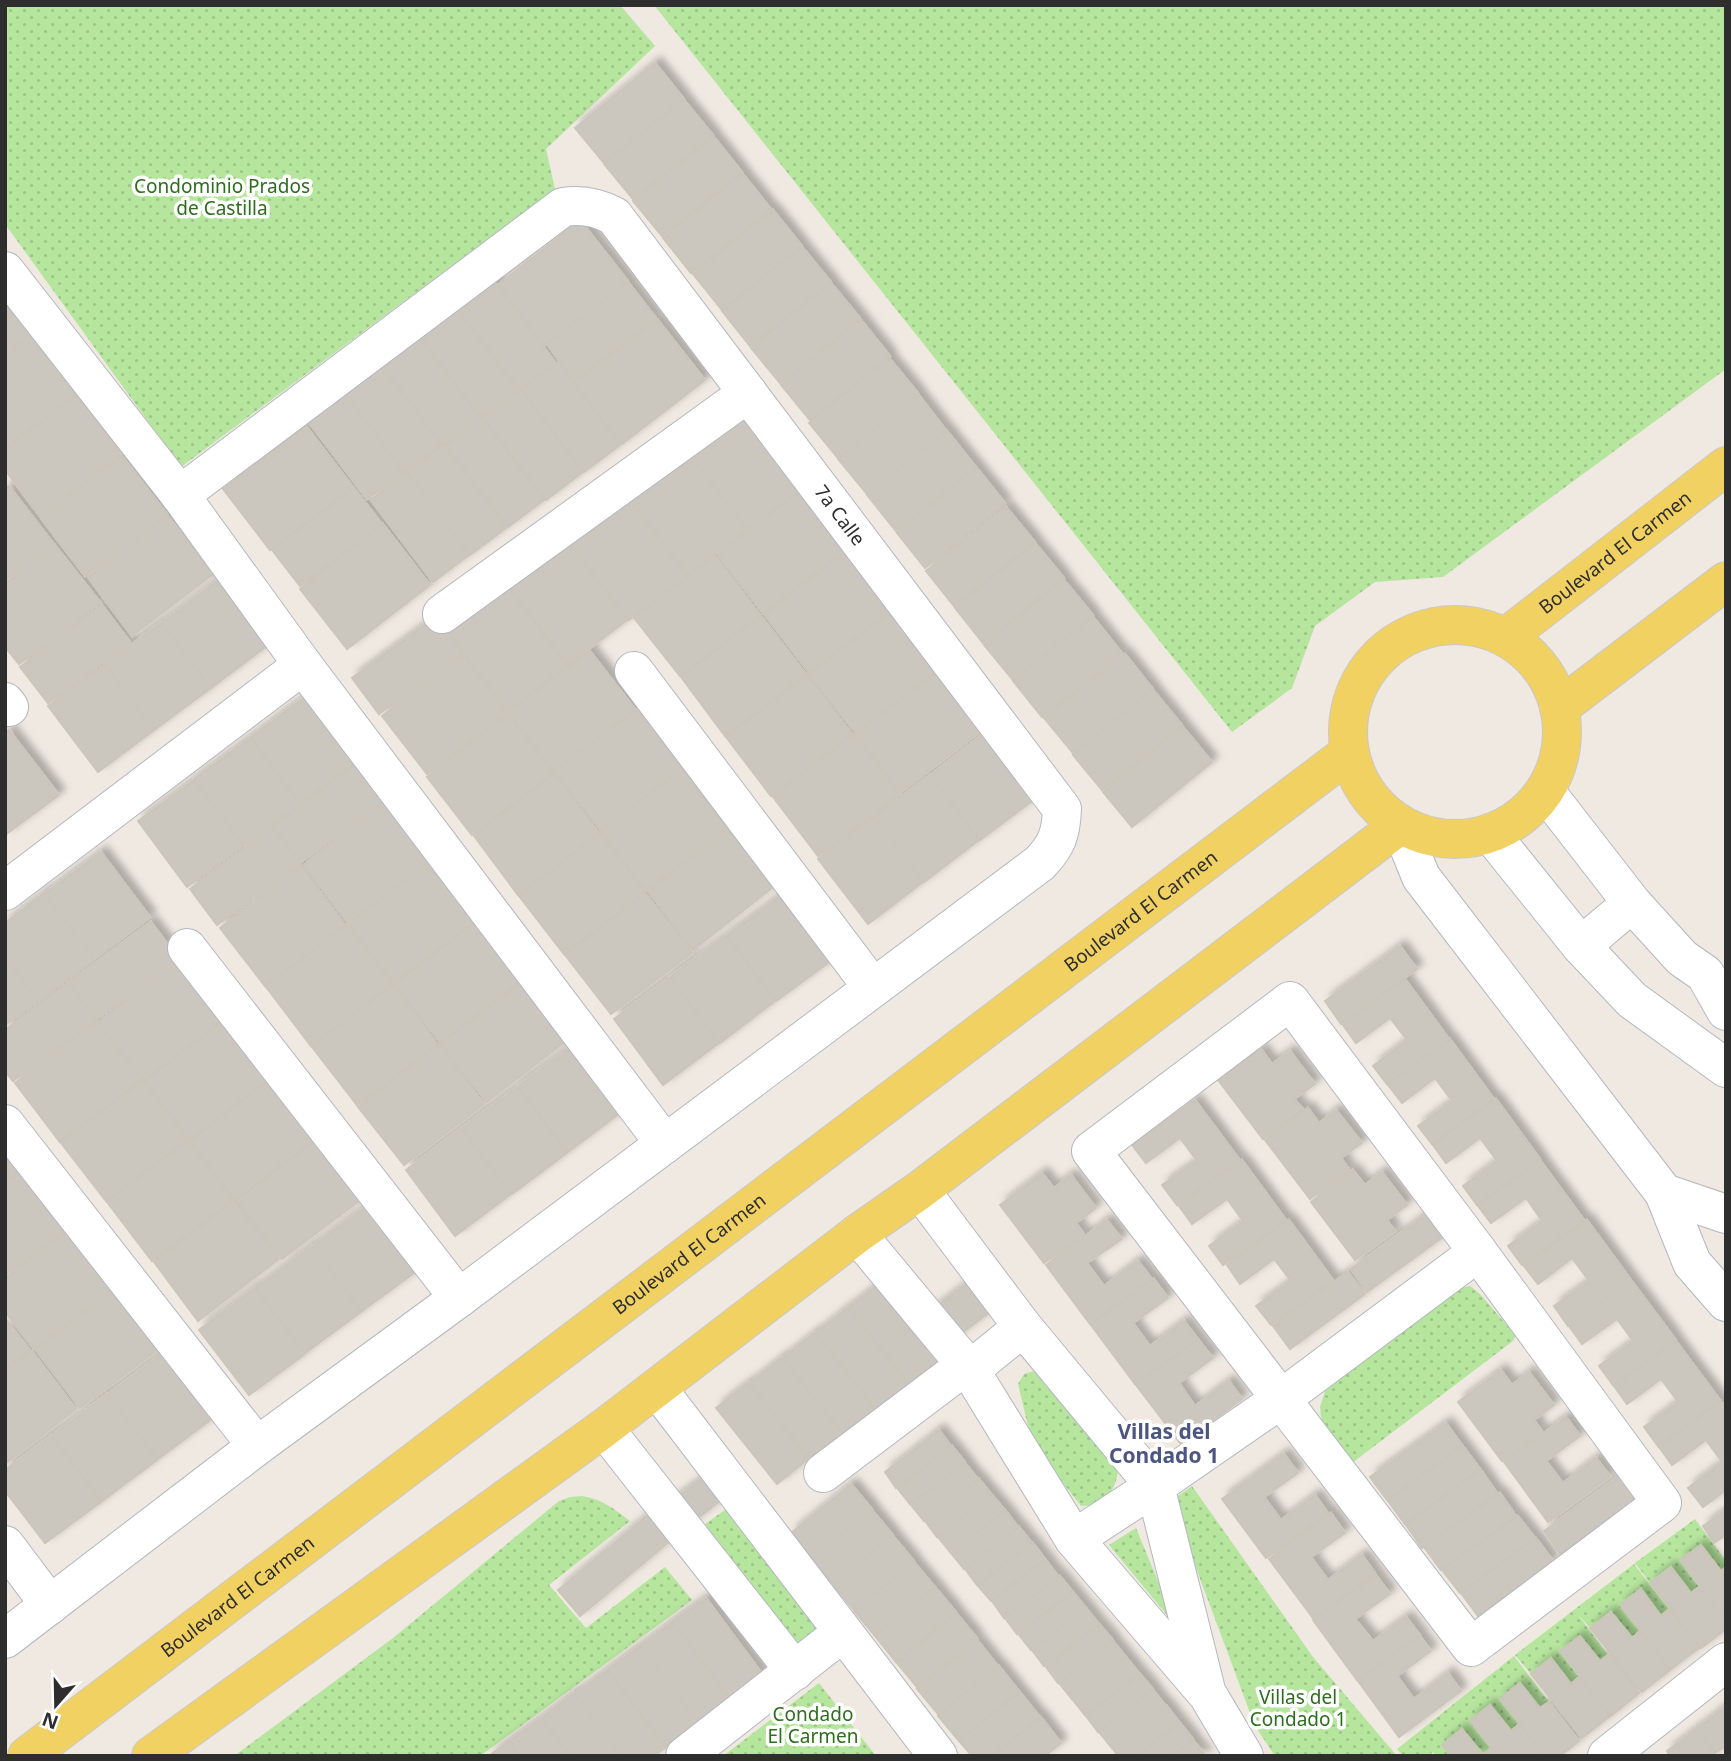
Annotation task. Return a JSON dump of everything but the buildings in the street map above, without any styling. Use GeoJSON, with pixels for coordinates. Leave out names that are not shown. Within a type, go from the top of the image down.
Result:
{"type":"FeatureCollection","features":[{"type":"Feature","properties":{"kind":"main road","name":"Boulevard El Carmen"},"geometry":{"type":"LineString","coordinates":[[1506,637],[1726,466]]}},
{"type":"Feature","properties":{"kind":"main road"},"geometry":{"type":"LineString","coordinates":[[1559,708],[1726,581]]}},
{"type":"Feature","properties":{"kind":"main road"},"geometry":{"type":"LineString","coordinates":[[1436,626],[1474,626],[1506,637],[1533,658],[1552,685],[1559,708],[1562,718],[1562,752],[1551,783],[1530,811],[1502,830],[1469,839],[1436,839],[1400,825],[1371,802],[1353,769],[1346,732],[1353,695],[1372,663],[1400,638],[1436,626]]}},
{"type":"Feature","properties":{"kind":"main road","name":"Boulevard El Carmen"},"geometry":{"type":"LineString","coordinates":[[27,1756],[1350,752]]}},
{"type":"Feature","properties":{"kind":"main road"},"geometry":{"type":"LineString","coordinates":[[151,1756],[604,1428],[1400,825]]}},
{"type":"Feature","properties":{"kind":"street","name":"7a Calle"},"geometry":{"type":"LineString","coordinates":[[180,495],[563,208],[589,206],[614,216],[1062,809],[1057,842],[1040,863],[873,988]]}},
{"type":"Feature","properties":{"kind":"street"},"geometry":{"type":"LineString","coordinates":[[5,271],[180,495],[303,665],[665,1144]]}},
{"type":"Feature","properties":{"kind":"street"},"geometry":{"type":"LineString","coordinates":[[442,614],[748,393]]}},
{"type":"Feature","properties":{"kind":"street"},"geometry":{"type":"LineString","coordinates":[[5,891],[303,665]]}},
{"type":"Feature","properties":{"kind":"street"},"geometry":{"type":"LineString","coordinates":[[5,1639],[257,1446],[873,988],[634,671]]}},
{"type":"Feature","properties":{"kind":"street"},"geometry":{"type":"LineString","coordinates":[[1545,791],[1632,903],[1682,958],[1716,966],[1726,1011]]}},
{"type":"Feature","properties":{"kind":"street"},"geometry":{"type":"LineString","coordinates":[[1400,825],[1421,877],[1664,1193],[1692,1263],[1726,1303]]}},
{"type":"Feature","properties":{"kind":"street"},"geometry":{"type":"LineString","coordinates":[[1490,833],[1581,946],[1632,1000],[1726,1068]]}},
{"type":"Feature","properties":{"kind":"street"},"geometry":{"type":"LineString","coordinates":[[1581,946],[1632,903]]}},
{"type":"Feature","properties":{"kind":"street"},"geometry":{"type":"LineString","coordinates":[[187,948],[459,1298]]}},
{"type":"Feature","properties":{"kind":"street"},"geometry":{"type":"LineString","coordinates":[[1290,1001],[1478,1252],[1662,1503],[1471,1647],[1091,1151],[1290,1001]]}},
{"type":"Feature","properties":{"kind":"street"},"geometry":{"type":"LineString","coordinates":[[5,1124],[257,1446]]}},
{"type":"Feature","properties":{"kind":"street"},"geometry":{"type":"LineString","coordinates":[[920,1190],[1023,1327],[1155,1486],[1208,1695]]}},
{"type":"Feature","properties":{"kind":"street"},"geometry":{"type":"LineString","coordinates":[[1664,1193],[1726,1214]]}},
{"type":"Feature","properties":{"kind":"street"},"geometry":{"type":"LineString","coordinates":[[857,1234],[968,1367],[1074,1539],[1208,1695],[1244,1756]]}},
{"type":"Feature","properties":{"kind":"street"},"geometry":{"type":"LineString","coordinates":[[1074,1539],[1281,1399],[1478,1252]]}},
{"type":"Feature","properties":{"kind":"street"},"geometry":{"type":"LineString","coordinates":[[823,1473],[1023,1327]]}},
{"type":"Feature","properties":{"kind":"street"},"geometry":{"type":"LineString","coordinates":[[657,1388],[938,1756]]}},
{"type":"Feature","properties":{"kind":"street"},"geometry":{"type":"LineString","coordinates":[[604,1428],[795,1671]]}},
{"type":"Feature","properties":{"kind":"street"},"geometry":{"type":"LineString","coordinates":[[5,1545],[50,1605]]}},
{"type":"Feature","properties":{"kind":"street"},"geometry":{"type":"LineString","coordinates":[[685,1756],[842,1633]]}},
{"type":"Feature","properties":{"kind":"street"},"geometry":{"type":"LineString","coordinates":[[1606,1756],[1726,1662]]}},
{"type":"Feature","properties":{"kind":"green space","name":"Condominio Prados de Castilla"},"geometry":{"type":"Polygon","coordinates":[[[5,5],[620,5],[655,46],[546,149],[555,189],[181,467],[5,224],[5,5]]]}},
{"type":"Feature","properties":{"kind":"green space"},"geometry":{"type":"Polygon","coordinates":[[[654,5],[1726,5],[1726,369],[1443,577],[1375,582],[1315,626],[1292,688],[1232,732],[654,5]]]}},
{"type":"Feature","properties":{"kind":"green space"},"geometry":{"type":"Polygon","coordinates":[[[1470,1286],[1516,1336],[1513,1341],[1352,1463],[1322,1424],[1320,1407],[1325,1391],[1460,1288],[1470,1286]]]}},
{"type":"Feature","properties":{"kind":"green space"},"geometry":{"type":"Polygon","coordinates":[[[1034,1371],[1118,1470],[1111,1491],[1096,1503],[1081,1506],[1052,1469],[1029,1430],[1018,1384],[1024,1374],[1034,1371]]]}},
{"type":"Feature","properties":{"kind":"green space","name":"Villas del Condado 1"},"geometry":{"type":"Polygon","coordinates":[[[1192,1486],[1313,1657],[1397,1756],[1275,1756],[1255,1726],[1171,1501],[1192,1486]]]}},
{"type":"Feature","properties":{"kind":"green space"},"geometry":{"type":"Polygon","coordinates":[[[582,1496],[602,1502],[630,1521],[549,1585],[586,1628],[665,1567],[692,1600],[480,1756],[234,1756],[393,1638],[559,1501],[582,1496]]]}},
{"type":"Feature","properties":{"kind":"green space"},"geometry":{"type":"Polygon","coordinates":[[[741,1498],[842,1633],[795,1671],[689,1536],[741,1498]]]}},
{"type":"Feature","properties":{"kind":"green space"},"geometry":{"type":"Polygon","coordinates":[[[1695,1519],[1726,1561],[1726,1567],[1721,1571],[1701,1545],[1680,1560],[1699,1587],[1691,1593],[1671,1567],[1650,1583],[1635,1563],[1695,1519]]]}},
{"type":"Feature","properties":{"kind":"green space"},"geometry":{"type":"Polygon","coordinates":[[[1136,1528],[1177,1627],[1109,1545],[1136,1528]]]}},
{"type":"Feature","properties":{"kind":"green space"},"geometry":{"type":"Polygon","coordinates":[[[1634,1564],[1669,1609],[1661,1616],[1641,1590],[1620,1605],[1640,1631],[1632,1638],[1611,1612],[1590,1628],[1577,1613],[1608,1655],[1600,1661],[1580,1636],[1560,1652],[1579,1677],[1571,1684],[1551,1658],[1531,1674],[1515,1655],[1634,1564]]]}},
{"type":"Feature","properties":{"kind":"green space"},"geometry":{"type":"Polygon","coordinates":[[[1514,1656],[1549,1702],[1540,1708],[1520,1683],[1499,1699],[1519,1724],[1511,1731],[1490,1705],[1470,1721],[1491,1748],[1483,1755],[1462,1729],[1442,1745],[1450,1756],[1436,1756],[1433,1752],[1428,1756],[1403,1756],[1397,1749],[1514,1656]]]}},
{"type":"Feature","properties":{"kind":"green space","name":"Condado El Carmen"},"geometry":{"type":"Polygon","coordinates":[[[819,1683],[876,1756],[723,1756],[819,1683]]]}},
{"type":"Feature","properties":{"kind":"district","name":"Villas del Condado 1"},"geometry":{"type":"Point","coordinates":[1164,1443]}}]}
